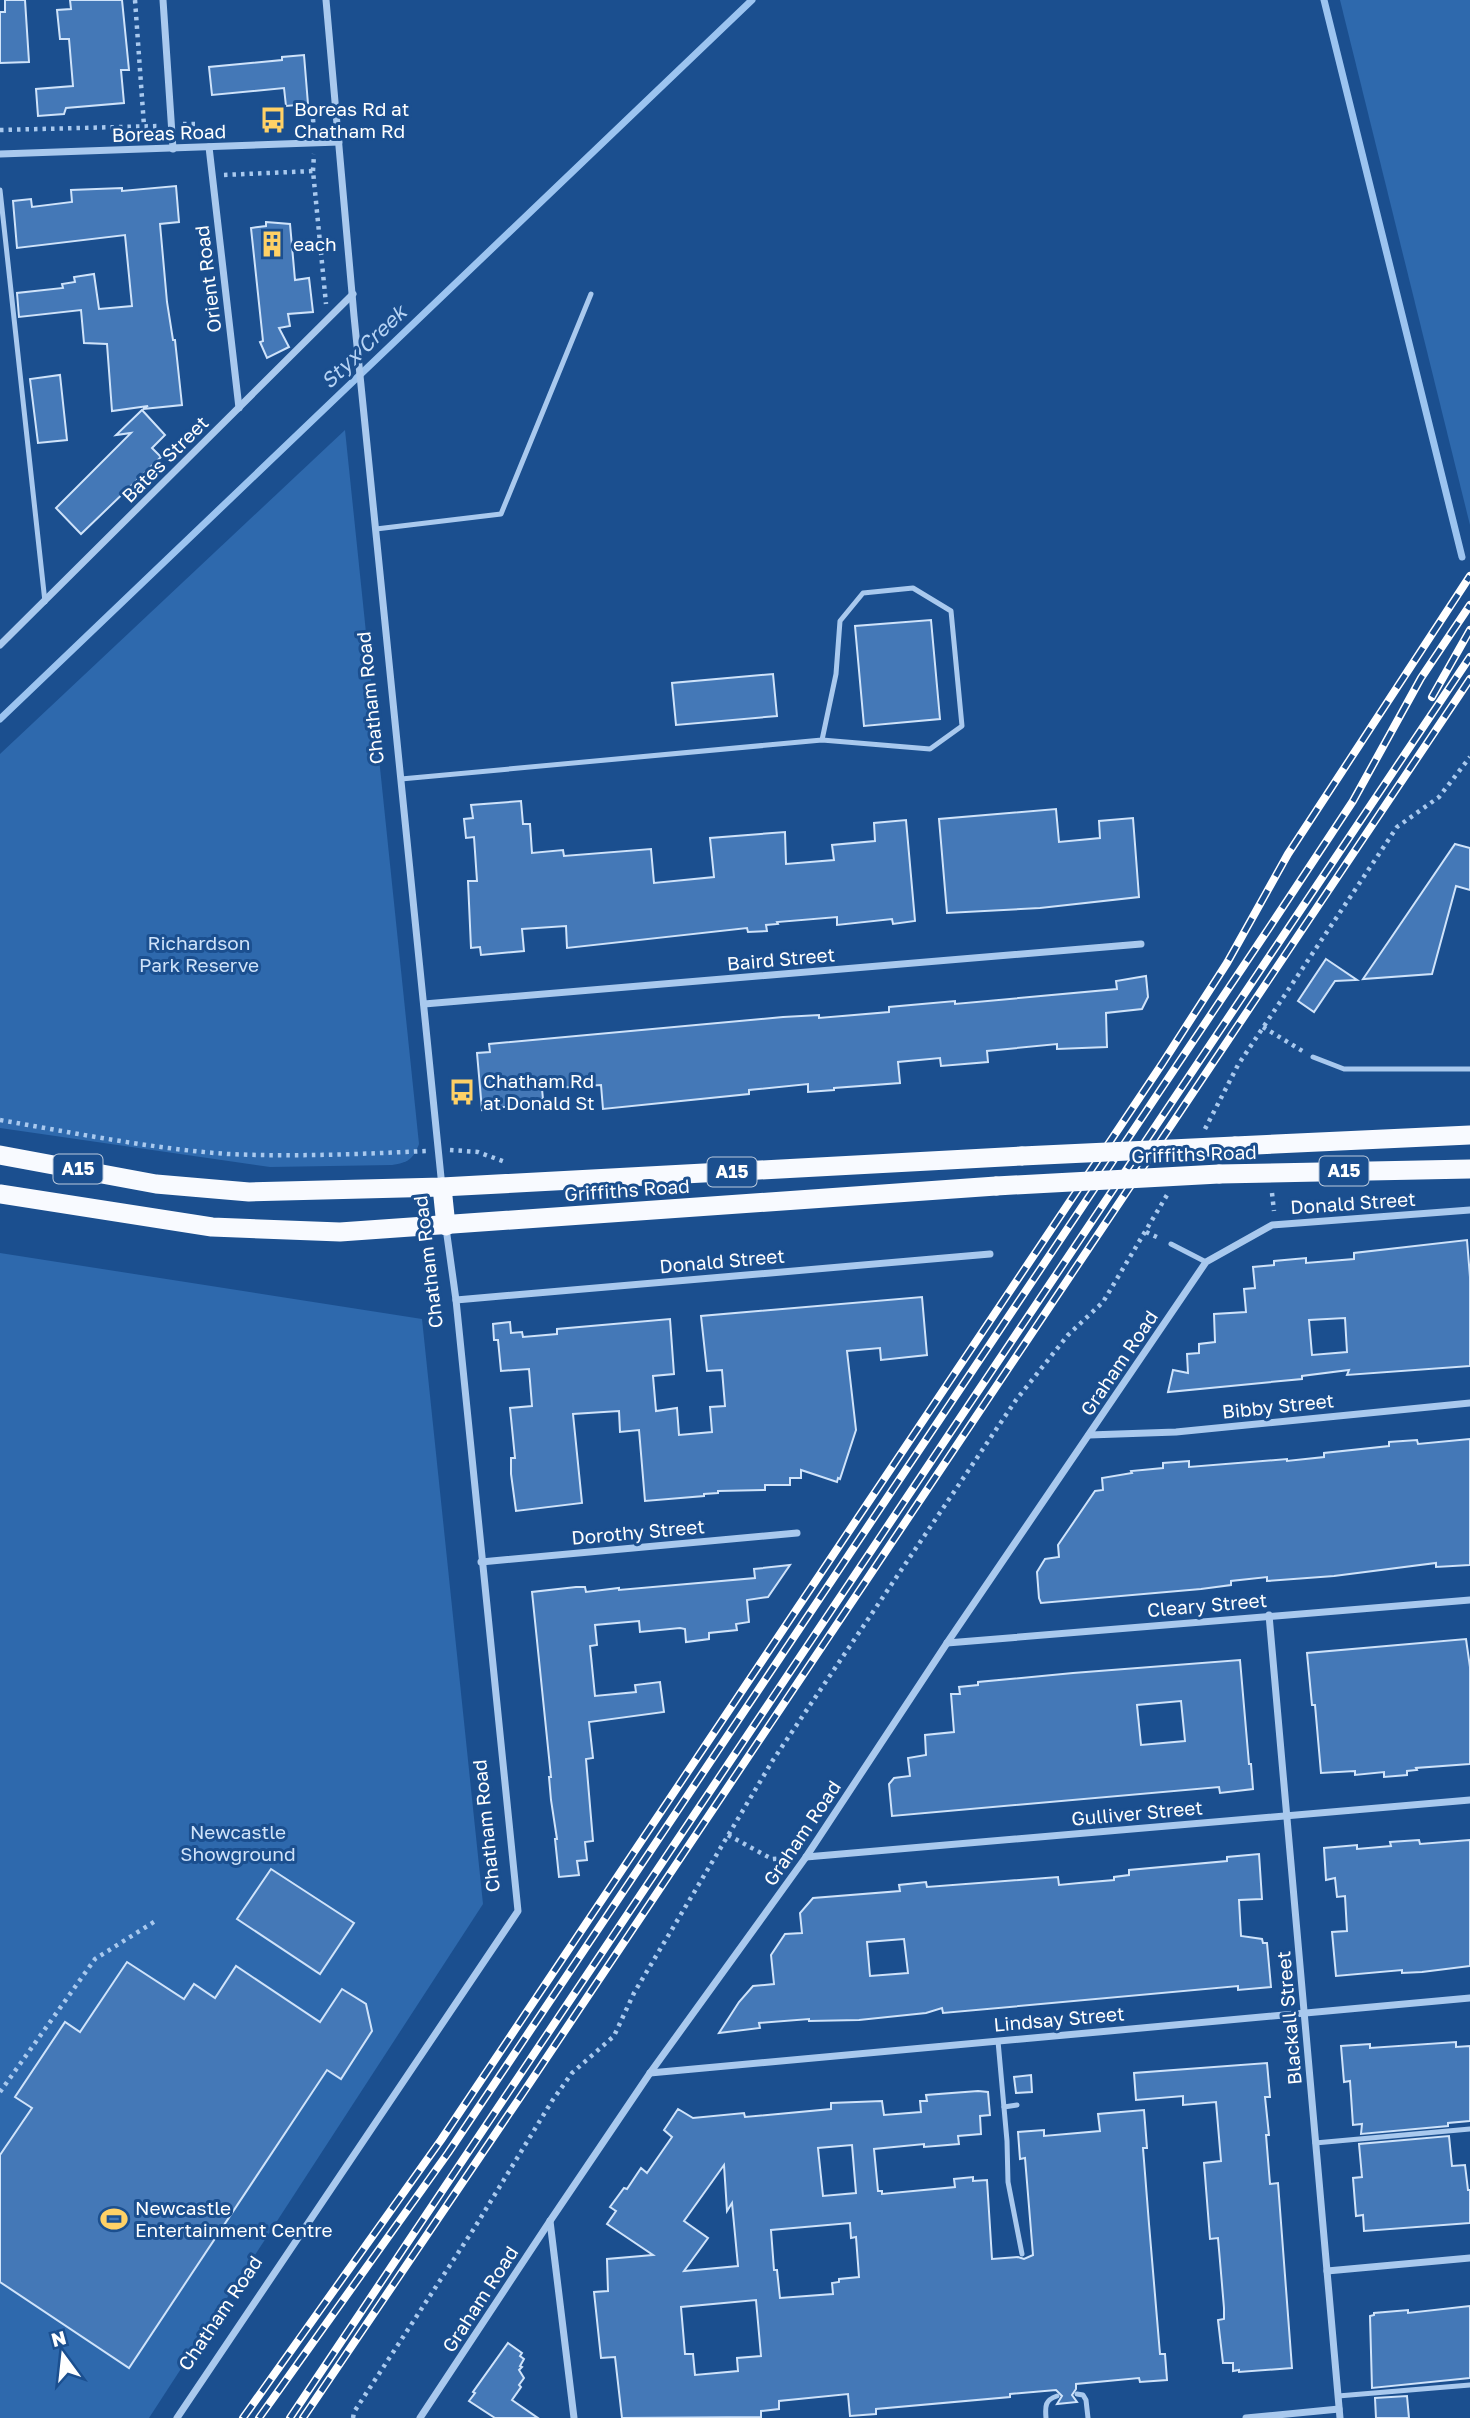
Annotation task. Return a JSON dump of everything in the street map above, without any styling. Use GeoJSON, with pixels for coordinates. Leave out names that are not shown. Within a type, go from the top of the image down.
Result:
{"type":"FeatureCollection","features":[{"type":"Feature","properties":{"kind":"highway","name":"Griffiths Road"},"geometry":{"type":"LineString","coordinates":[[0,1155],[156,1184],[249,1192],[442,1187],[1470,1135]]}},
{"type":"Feature","properties":{"kind":"highway","name":"Griffiths Road"},"geometry":{"type":"LineString","coordinates":[[0,1194],[212,1227],[340,1232],[996,1186],[1219,1174],[1470,1169]]}},
{"type":"Feature","properties":{"kind":"highway","name":"Chatham Road"},"geometry":{"type":"LineString","coordinates":[[442,1187],[446,1226]]}},
{"type":"Feature","properties":{"kind":"street"},"geometry":{"type":"LineString","coordinates":[[163,0],[173,149]]}},
{"type":"Feature","properties":{"kind":"street","name":"Chatham Road"},"geometry":{"type":"LineString","coordinates":[[326,0],[354,316],[442,1187]]}},
{"type":"Feature","properties":{"kind":"street","name":"Boreas Road"},"geometry":{"type":"LineString","coordinates":[[0,154],[339,142]]}},
{"type":"Feature","properties":{"kind":"street","name":"Orient Road"},"geometry":{"type":"LineString","coordinates":[[208,147],[239,408]]}},
{"type":"Feature","properties":{"kind":"street","name":"Bates Street"},"geometry":{"type":"LineString","coordinates":[[0,645],[353,294]]}},
{"type":"Feature","properties":{"kind":"street","name":"Baird Street"},"geometry":{"type":"LineString","coordinates":[[424,1004],[1141,944]]}},
{"type":"Feature","properties":{"kind":"street","name":"Donald Street"},"geometry":{"type":"LineString","coordinates":[[1206,1262],[1272,1225],[1470,1210]]}},
{"type":"Feature","properties":{"kind":"street","name":"Chatham Road"},"geometry":{"type":"LineString","coordinates":[[177,2418],[519,1911],[456,1300],[446,1226]]}},
{"type":"Feature","properties":{"kind":"street","name":"Donald Street"},"geometry":{"type":"LineString","coordinates":[[456,1300],[990,1254]]}},
{"type":"Feature","properties":{"kind":"street","name":"Graham Road"},"geometry":{"type":"LineString","coordinates":[[420,2418],[650,2073],[806,1857],[947,1643],[1206,1262]]}},
{"type":"Feature","properties":{"kind":"street","name":"Bibby Street"},"geometry":{"type":"LineString","coordinates":[[1090,1435],[1176,1432],[1470,1403]]}},
{"type":"Feature","properties":{"kind":"street","name":"Dorothy Street"},"geometry":{"type":"LineString","coordinates":[[481,1562],[797,1533]]}},
{"type":"Feature","properties":{"kind":"street","name":"Cleary Street"},"geometry":{"type":"LineString","coordinates":[[947,1643],[1470,1600]]}},
{"type":"Feature","properties":{"kind":"street","name":"Blackall Street"},"geometry":{"type":"LineString","coordinates":[[1269,1615],[1340,2418]]}},
{"type":"Feature","properties":{"kind":"street","name":"Gulliver Street"},"geometry":{"type":"LineString","coordinates":[[806,1857],[1470,1800]]}},
{"type":"Feature","properties":{"kind":"street","name":"Lindsay Street"},"geometry":{"type":"LineString","coordinates":[[650,2073],[1470,1998]]}},
{"type":"Feature","properties":{"kind":"street"},"geometry":{"type":"LineString","coordinates":[[550,2221],[574,2418]]}},
{"type":"Feature","properties":{"kind":"street"},"geometry":{"type":"LineString","coordinates":[[1327,2271],[1470,2258]]}},
{"type":"Feature","properties":{"kind":"street"},"geometry":{"type":"LineString","coordinates":[[1246,2418],[1339,2409]]}},
{"type":"Feature","properties":{"kind":"lane"},"geometry":{"type":"LineString","coordinates":[[0,190],[45,602]]}},
{"type":"Feature","properties":{"kind":"lane"},"geometry":{"type":"LineString","coordinates":[[376,528],[501,514],[591,293]]}},
{"type":"Feature","properties":{"kind":"lane"},"geometry":{"type":"LineString","coordinates":[[401,779],[822,740],[930,749],[962,726],[951,611],[914,589],[863,593],[840,621],[836,674],[822,740]]}},
{"type":"Feature","properties":{"kind":"lane"},"geometry":{"type":"LineString","coordinates":[[1313,1058],[1344,1069],[1470,1069]]}},
{"type":"Feature","properties":{"kind":"lane"},"geometry":{"type":"LineString","coordinates":[[1171,1244],[1206,1262]]}},
{"type":"Feature","properties":{"kind":"lane"},"geometry":{"type":"LineString","coordinates":[[998,2041],[1008,2182],[1022,2254]]}},
{"type":"Feature","properties":{"kind":"lane"},"geometry":{"type":"LineString","coordinates":[[1004,2107],[1017,2105]]}},
{"type":"Feature","properties":{"kind":"lane"},"geometry":{"type":"LineString","coordinates":[[1315,2143],[1470,2129]]}},
{"type":"Feature","properties":{"kind":"lane"},"geometry":{"type":"LineString","coordinates":[[1338,2396],[1470,2385]]}},
{"type":"Feature","properties":{"kind":"lane"},"geometry":{"type":"LineString","coordinates":[[1077,2394],[1083,2395],[1086,2400],[1088,2418]]}},
{"type":"Feature","properties":{"kind":"lane"},"geometry":{"type":"LineString","coordinates":[[1046,2418],[1045,2404],[1049,2398],[1057,2396]]}},
{"type":"Feature","properties":{"kind":"path"},"geometry":{"type":"LineString","coordinates":[[0,130],[144,126],[135,0]]}},
{"type":"Feature","properties":{"kind":"path"},"geometry":{"type":"LineString","coordinates":[[234,174],[313,172],[327,319]]}},
{"type":"Feature","properties":{"kind":"path"},"geometry":{"type":"LineString","coordinates":[[1202,1136],[1232,1075],[1396,827],[1439,797],[1470,757]]}},
{"type":"Feature","properties":{"kind":"path"},"geometry":{"type":"LineString","coordinates":[[1263,1027],[1313,1058]]}},
{"type":"Feature","properties":{"kind":"path"},"geometry":{"type":"LineString","coordinates":[[0,1120],[97,1137],[226,1153],[301,1155],[417,1152]]}},
{"type":"Feature","properties":{"kind":"path"},"geometry":{"type":"LineString","coordinates":[[463,1150],[516,1164]]}},
{"type":"Feature","properties":{"kind":"path"},"geometry":{"type":"LineString","coordinates":[[353,2418],[552,2101],[572,2073],[614,2036],[634,1993],[772,1760],[1009,1410],[1068,1335],[1103,1301],[1170,1190]]}},
{"type":"Feature","properties":{"kind":"path"},"geometry":{"type":"LineString","coordinates":[[1262,1213],[1275,1211],[1272,1192]]}},
{"type":"Feature","properties":{"kind":"path"},"geometry":{"type":"LineString","coordinates":[[728,1835],[772,1859],[806,1857]]}},
{"type":"Feature","properties":{"kind":"path"},"geometry":{"type":"LineString","coordinates":[[0,2092],[95,1959],[157,1920]]}},
{"type":"Feature","properties":{"kind":"green space"},"geometry":{"type":"Polygon","coordinates":[[[1340,0],[1470,0],[1470,525],[1340,0]]]}},
{"type":"Feature","properties":{"kind":"green space","name":"Richardson Park Reserve"},"geometry":{"type":"Polygon","coordinates":[[[345,430],[419,1144],[417,1149],[410,1159],[392,1165],[270,1167],[0,1128],[0,754],[345,430]]]}},
{"type":"Feature","properties":{"kind":"green space","name":"Newcastle Showground"},"geometry":{"type":"Polygon","coordinates":[[[0,1253],[422,1319],[483,1904],[149,2418],[0,2418],[0,1253]]]}},
{"type":"Feature","properties":{"kind":"building"},"geometry":{"type":"Polygon","coordinates":[[[5,0],[25,0],[29,62],[0,63],[0,12],[5,12],[5,0]]]}},
{"type":"Feature","properties":{"kind":"building"},"geometry":{"type":"Polygon","coordinates":[[[70,0],[122,0],[129,70],[121,70],[124,103],[66,108],[64,114],[38,116],[36,89],[73,86],[69,39],[60,39],[57,10],[71,9],[70,0]]]}},
{"type":"Feature","properties":{"kind":"building"},"geometry":{"type":"Polygon","coordinates":[[[304,55],[308,104],[286,106],[284,88],[212,95],[209,67],[282,60],[282,57],[304,55]]]}},
{"type":"Feature","properties":{"kind":"building"},"geometry":{"type":"Polygon","coordinates":[[[176,186],[179,222],[160,224],[167,302],[175,340],[182,405],[112,411],[107,344],[84,343],[81,310],[19,317],[17,293],[63,288],[62,284],[75,282],[74,277],[94,274],[99,309],[132,306],[125,235],[17,248],[13,201],[31,199],[32,207],[72,202],[71,190],[122,188],[122,191],[176,186]]]}},
{"type":"Feature","properties":{"kind":"building"},"geometry":{"type":"Polygon","coordinates":[[[266,222],[290,224],[295,280],[309,278],[313,312],[288,314],[290,326],[279,328],[289,347],[267,358],[260,342],[263,341],[251,228],[266,226],[266,222]]]}},
{"type":"Feature","properties":{"kind":"building"},"geometry":{"type":"Polygon","coordinates":[[[60,375],[67,440],[38,443],[30,379],[60,375]]]}},
{"type":"Feature","properties":{"kind":"building"},"geometry":{"type":"Polygon","coordinates":[[[142,410],[165,435],[152,448],[161,457],[81,534],[56,508],[131,433],[116,435],[142,410]]]}},
{"type":"Feature","properties":{"kind":"building"},"geometry":{"type":"Polygon","coordinates":[[[931,620],[940,719],[864,726],[855,626],[931,620]]]}},
{"type":"Feature","properties":{"kind":"building"},"geometry":{"type":"Polygon","coordinates":[[[773,674],[777,716],[676,725],[672,683],[773,674]]]}},
{"type":"Feature","properties":{"kind":"building"},"geometry":{"type":"Polygon","coordinates":[[[521,801],[523,824],[530,824],[532,853],[563,850],[564,856],[651,849],[654,883],[714,877],[710,838],[785,832],[786,864],[834,860],[832,845],[875,841],[874,823],[906,820],[915,921],[893,924],[892,919],[837,925],[837,917],[777,922],[778,924],[766,925],[767,931],[748,932],[747,928],[567,948],[566,926],[522,929],[524,951],[481,955],[480,947],[471,948],[468,881],[477,881],[474,837],[466,838],[464,819],[473,818],[471,805],[521,801]]]}},
{"type":"Feature","properties":{"kind":"building"},"geometry":{"type":"Polygon","coordinates":[[[1056,809],[1059,842],[1100,838],[1099,821],[1133,818],[1139,897],[1040,908],[947,913],[939,819],[1056,809]]]}},
{"type":"Feature","properties":{"kind":"building"},"geometry":{"type":"Polygon","coordinates":[[[1455,844],[1470,848],[1470,890],[1456,886],[1432,974],[1363,979],[1455,844]]]}},
{"type":"Feature","properties":{"kind":"building"},"geometry":{"type":"Polygon","coordinates":[[[1326,959],[1357,980],[1335,981],[1314,1012],[1298,1001],[1326,959]]]}},
{"type":"Feature","properties":{"kind":"building"},"geometry":{"type":"Polygon","coordinates":[[[1146,976],[1148,997],[1142,1009],[1106,1013],[1107,1047],[1057,1049],[1057,1044],[987,1051],[988,1062],[941,1066],[940,1058],[898,1062],[900,1083],[834,1090],[808,1092],[808,1084],[749,1090],[749,1094],[603,1109],[601,1085],[542,1089],[543,1099],[533,1100],[534,1103],[482,1110],[477,1053],[490,1052],[489,1044],[783,1017],[819,1015],[819,1018],[889,1012],[889,1007],[955,1001],[955,1004],[1117,989],[1116,981],[1146,976]]]}},
{"type":"Feature","properties":{"kind":"building"},"geometry":{"type":"Polygon","coordinates":[[[1467,1240],[1470,1277],[1470,1366],[1347,1375],[1349,1370],[1302,1376],[1302,1379],[1168,1392],[1173,1370],[1188,1373],[1187,1354],[1199,1353],[1199,1344],[1215,1342],[1214,1314],[1246,1312],[1244,1289],[1255,1288],[1253,1267],[1274,1265],[1274,1261],[1306,1258],[1306,1263],[1354,1259],[1354,1253],[1467,1240]],[[1345,1318],[1309,1320],[1312,1355],[1347,1352],[1345,1318]]]}},
{"type":"Feature","properties":{"kind":"building"},"geometry":{"type":"Polygon","coordinates":[[[922,1297],[927,1355],[881,1360],[880,1348],[847,1351],[856,1430],[837,1482],[801,1470],[801,1478],[790,1478],[790,1485],[765,1485],[765,1490],[718,1491],[704,1496],[645,1501],[639,1430],[620,1432],[619,1411],[573,1414],[582,1503],[516,1511],[511,1474],[511,1458],[515,1458],[510,1408],[532,1406],[529,1369],[501,1371],[498,1340],[494,1340],[493,1324],[510,1322],[511,1333],[522,1332],[523,1337],[557,1334],[557,1329],[670,1319],[674,1374],[653,1376],[656,1411],[677,1408],[679,1435],[712,1432],[710,1407],[725,1406],[722,1370],[707,1371],[701,1316],[922,1297]]]}},
{"type":"Feature","properties":{"kind":"building"},"geometry":{"type":"Polygon","coordinates":[[[1470,1439],[1470,1565],[1436,1567],[1436,1563],[1334,1576],[1267,1581],[1267,1577],[1231,1581],[1231,1585],[1201,1589],[1041,1603],[1039,1598],[1037,1572],[1045,1559],[1059,1557],[1058,1545],[1095,1491],[1103,1490],[1102,1478],[1132,1473],[1131,1471],[1163,1468],[1163,1463],[1189,1461],[1189,1467],[1287,1461],[1324,1457],[1324,1453],[1389,1446],[1389,1442],[1417,1440],[1418,1444],[1470,1439]]]}},
{"type":"Feature","properties":{"kind":"building"},"geometry":{"type":"Polygon","coordinates":[[[790,1565],[768,1597],[747,1600],[749,1622],[736,1624],[737,1630],[709,1633],[709,1639],[686,1642],[685,1629],[680,1628],[640,1632],[639,1621],[595,1625],[597,1645],[590,1646],[595,1696],[636,1692],[635,1685],[660,1682],[664,1712],[589,1722],[593,1758],[586,1759],[593,1841],[585,1842],[587,1860],[577,1861],[579,1875],[559,1877],[532,1592],[576,1587],[585,1587],[586,1592],[619,1590],[755,1578],[754,1569],[790,1565]]]}},
{"type":"Feature","properties":{"kind":"building"},"geometry":{"type":"Polygon","coordinates":[[[1466,1639],[1470,1667],[1470,1764],[1416,1768],[1417,1770],[1407,1771],[1407,1775],[1384,1777],[1384,1772],[1355,1775],[1355,1771],[1321,1773],[1307,1653],[1466,1639]]]}},
{"type":"Feature","properties":{"kind":"building"},"geometry":{"type":"Polygon","coordinates":[[[1240,1660],[1253,1789],[1220,1793],[1219,1787],[892,1816],[889,1784],[894,1778],[910,1776],[908,1758],[926,1755],[925,1735],[954,1732],[951,1694],[960,1694],[959,1687],[978,1685],[978,1682],[1240,1660]],[[1181,1701],[1137,1705],[1141,1745],[1185,1741],[1181,1701]]]}},
{"type":"Feature","properties":{"kind":"building"},"geometry":{"type":"Polygon","coordinates":[[[1419,1840],[1420,1844],[1470,1840],[1470,1966],[1422,1972],[1402,1973],[1402,1970],[1336,1976],[1332,1932],[1347,1931],[1345,1896],[1337,1897],[1335,1878],[1326,1880],[1324,1848],[1357,1845],[1357,1849],[1391,1846],[1390,1842],[1419,1840]]]}},
{"type":"Feature","properties":{"kind":"building"},"geometry":{"type":"Polygon","coordinates":[[[1259,1854],[1262,1899],[1239,1900],[1241,1936],[1262,1939],[1263,1943],[1267,1943],[1271,1987],[1238,1990],[1238,1986],[943,2013],[942,2008],[926,2013],[859,2020],[809,2019],[759,2023],[760,2028],[719,2033],[753,1986],[774,1984],[771,1955],[785,1934],[802,1933],[800,1913],[813,1898],[900,1891],[899,1885],[926,1882],[927,1887],[1058,1877],[1059,1885],[1114,1880],[1114,1877],[1129,1875],[1129,1870],[1227,1861],[1227,1857],[1259,1854]],[[904,1939],[867,1942],[870,1976],[908,1973],[904,1939]]]}},
{"type":"Feature","properties":{"kind":"building"},"geometry":{"type":"Polygon","coordinates":[[[271,1869],[354,1923],[320,1974],[237,1919],[271,1869]]]}},
{"type":"Feature","properties":{"kind":"building","name":"Newcastle Entertainment Centre"},"geometry":{"type":"Polygon","coordinates":[[[127,1962],[184,1999],[194,1984],[215,1998],[236,1966],[320,2022],[342,1989],[366,2004],[372,2031],[341,2079],[327,2070],[129,2368],[0,2282],[0,2155],[32,2108],[15,2097],[65,2022],[80,2032],[127,1962]]]}},
{"type":"Feature","properties":{"kind":"building"},"geometry":{"type":"Polygon","coordinates":[[[1456,2042],[1456,2047],[1470,2046],[1470,2121],[1448,2123],[1448,2126],[1361,2134],[1362,2124],[1353,2125],[1350,2081],[1344,2082],[1341,2046],[1370,2044],[1370,2048],[1456,2042]]]}},
{"type":"Feature","properties":{"kind":"building"},"geometry":{"type":"Polygon","coordinates":[[[1267,2063],[1270,2097],[1265,2097],[1270,2184],[1278,2183],[1292,2368],[1239,2372],[1233,2371],[1233,2363],[1223,2363],[1218,2320],[1224,2319],[1224,2308],[1218,2238],[1210,2239],[1204,2163],[1221,2161],[1216,2102],[1183,2105],[1183,2096],[1136,2100],[1134,2073],[1267,2063]]]}},
{"type":"Feature","properties":{"kind":"building"},"geometry":{"type":"Polygon","coordinates":[[[1031,2075],[1032,2092],[1016,2093],[1014,2077],[1031,2075]]]}},
{"type":"Feature","properties":{"kind":"building"},"geometry":{"type":"Polygon","coordinates":[[[988,2092],[990,2115],[980,2116],[981,2134],[958,2136],[959,2144],[874,2149],[878,2191],[882,2191],[882,2194],[955,2187],[954,2179],[973,2177],[973,2181],[987,2180],[992,2259],[1024,2259],[1033,2255],[1025,2158],[1020,2159],[1018,2132],[1044,2130],[1044,2136],[1100,2131],[1098,2114],[1144,2110],[1147,2148],[1143,2148],[1160,2354],[1165,2354],[1167,2380],[1140,2382],[1139,2378],[1076,2384],[1072,2395],[1077,2402],[1057,2404],[1062,2396],[1056,2390],[1010,2394],[1010,2397],[876,2409],[876,2414],[850,2416],[848,2394],[779,2401],[779,2409],[761,2411],[761,2417],[622,2418],[615,2357],[601,2358],[594,2292],[608,2291],[607,2259],[653,2255],[607,2224],[616,2211],[610,2207],[624,2188],[627,2189],[641,2168],[647,2173],[672,2137],[664,2130],[678,2109],[693,2118],[744,2113],[745,2117],[831,2109],[831,2103],[882,2101],[884,2115],[921,2112],[920,2101],[927,2101],[926,2095],[988,2092]],[[852,2145],[818,2148],[823,2196],[856,2193],[852,2145]],[[724,2165],[684,2221],[708,2238],[684,2271],[738,2266],[732,2203],[727,2211],[724,2165]],[[850,2223],[771,2230],[774,2270],[777,2270],[780,2298],[833,2294],[832,2283],[839,2282],[839,2279],[859,2277],[856,2237],[851,2238],[850,2223]],[[756,2300],[681,2307],[685,2354],[693,2354],[695,2375],[738,2371],[737,2358],[761,2356],[756,2300]]]}},
{"type":"Feature","properties":{"kind":"building"},"geometry":{"type":"Polygon","coordinates":[[[1449,2136],[1452,2166],[1465,2165],[1470,2190],[1470,2223],[1364,2231],[1363,2215],[1356,2216],[1353,2178],[1362,2177],[1359,2144],[1449,2136]]]}},
{"type":"Feature","properties":{"kind":"building"},"geometry":{"type":"Polygon","coordinates":[[[1470,2306],[1470,2378],[1372,2388],[1370,2316],[1374,2313],[1408,2310],[1408,2313],[1470,2306]]]}},
{"type":"Feature","properties":{"kind":"building"},"geometry":{"type":"Polygon","coordinates":[[[508,2343],[522,2353],[520,2356],[524,2359],[519,2370],[524,2378],[512,2400],[538,2418],[495,2418],[469,2401],[508,2343]]]}},
{"type":"Feature","properties":{"kind":"building"},"geometry":{"type":"Polygon","coordinates":[[[1407,2396],[1409,2418],[1376,2418],[1375,2398],[1407,2396]]]}},
{"type":"Feature","properties":{"kind":"waterway","name":"Styx Creek"},"geometry":{"type":"LineString","coordinates":[[0,719],[752,0]]}},
{"type":"Feature","properties":{"kind":"waterway"},"geometry":{"type":"LineString","coordinates":[[1324,0],[1462,557]]}},
{"type":"Feature","properties":{"kind":"railway"},"geometry":{"type":"LineString","coordinates":[[243,2418],[441,2140],[1162,1064],[1227,963],[1288,854],[1470,576]]}},
{"type":"Feature","properties":{"kind":"railway"},"geometry":{"type":"LineString","coordinates":[[259,2418],[448,2153],[1269,928],[1353,801],[1421,678],[1470,605]]}},
{"type":"Feature","properties":{"kind":"railway"},"geometry":{"type":"LineString","coordinates":[[1432,697],[1470,630]]}},
{"type":"Feature","properties":{"kind":"railway"},"geometry":{"type":"LineString","coordinates":[[290,2418],[1470,657]]}},
{"type":"Feature","properties":{"kind":"railway"},"geometry":{"type":"LineString","coordinates":[[303,2418],[1470,679]]}},
{"type":"Feature","properties":{"kind":"place","name":"Boreas Rd at Chatham Rd"},"geometry":{"type":"Point","coordinates":[273,120]}},
{"type":"Feature","properties":{"kind":"place","name":"each"},"geometry":{"type":"Point","coordinates":[272,244]}},
{"type":"Feature","properties":{"kind":"place","name":"Chatham Rd at Donald St"},"geometry":{"type":"Point","coordinates":[462,1092]}},
{"type":"Feature","properties":{"kind":"place","name":"Newcastle Entertainment Centre"},"geometry":{"type":"Point","coordinates":[114,2219]}}]}
